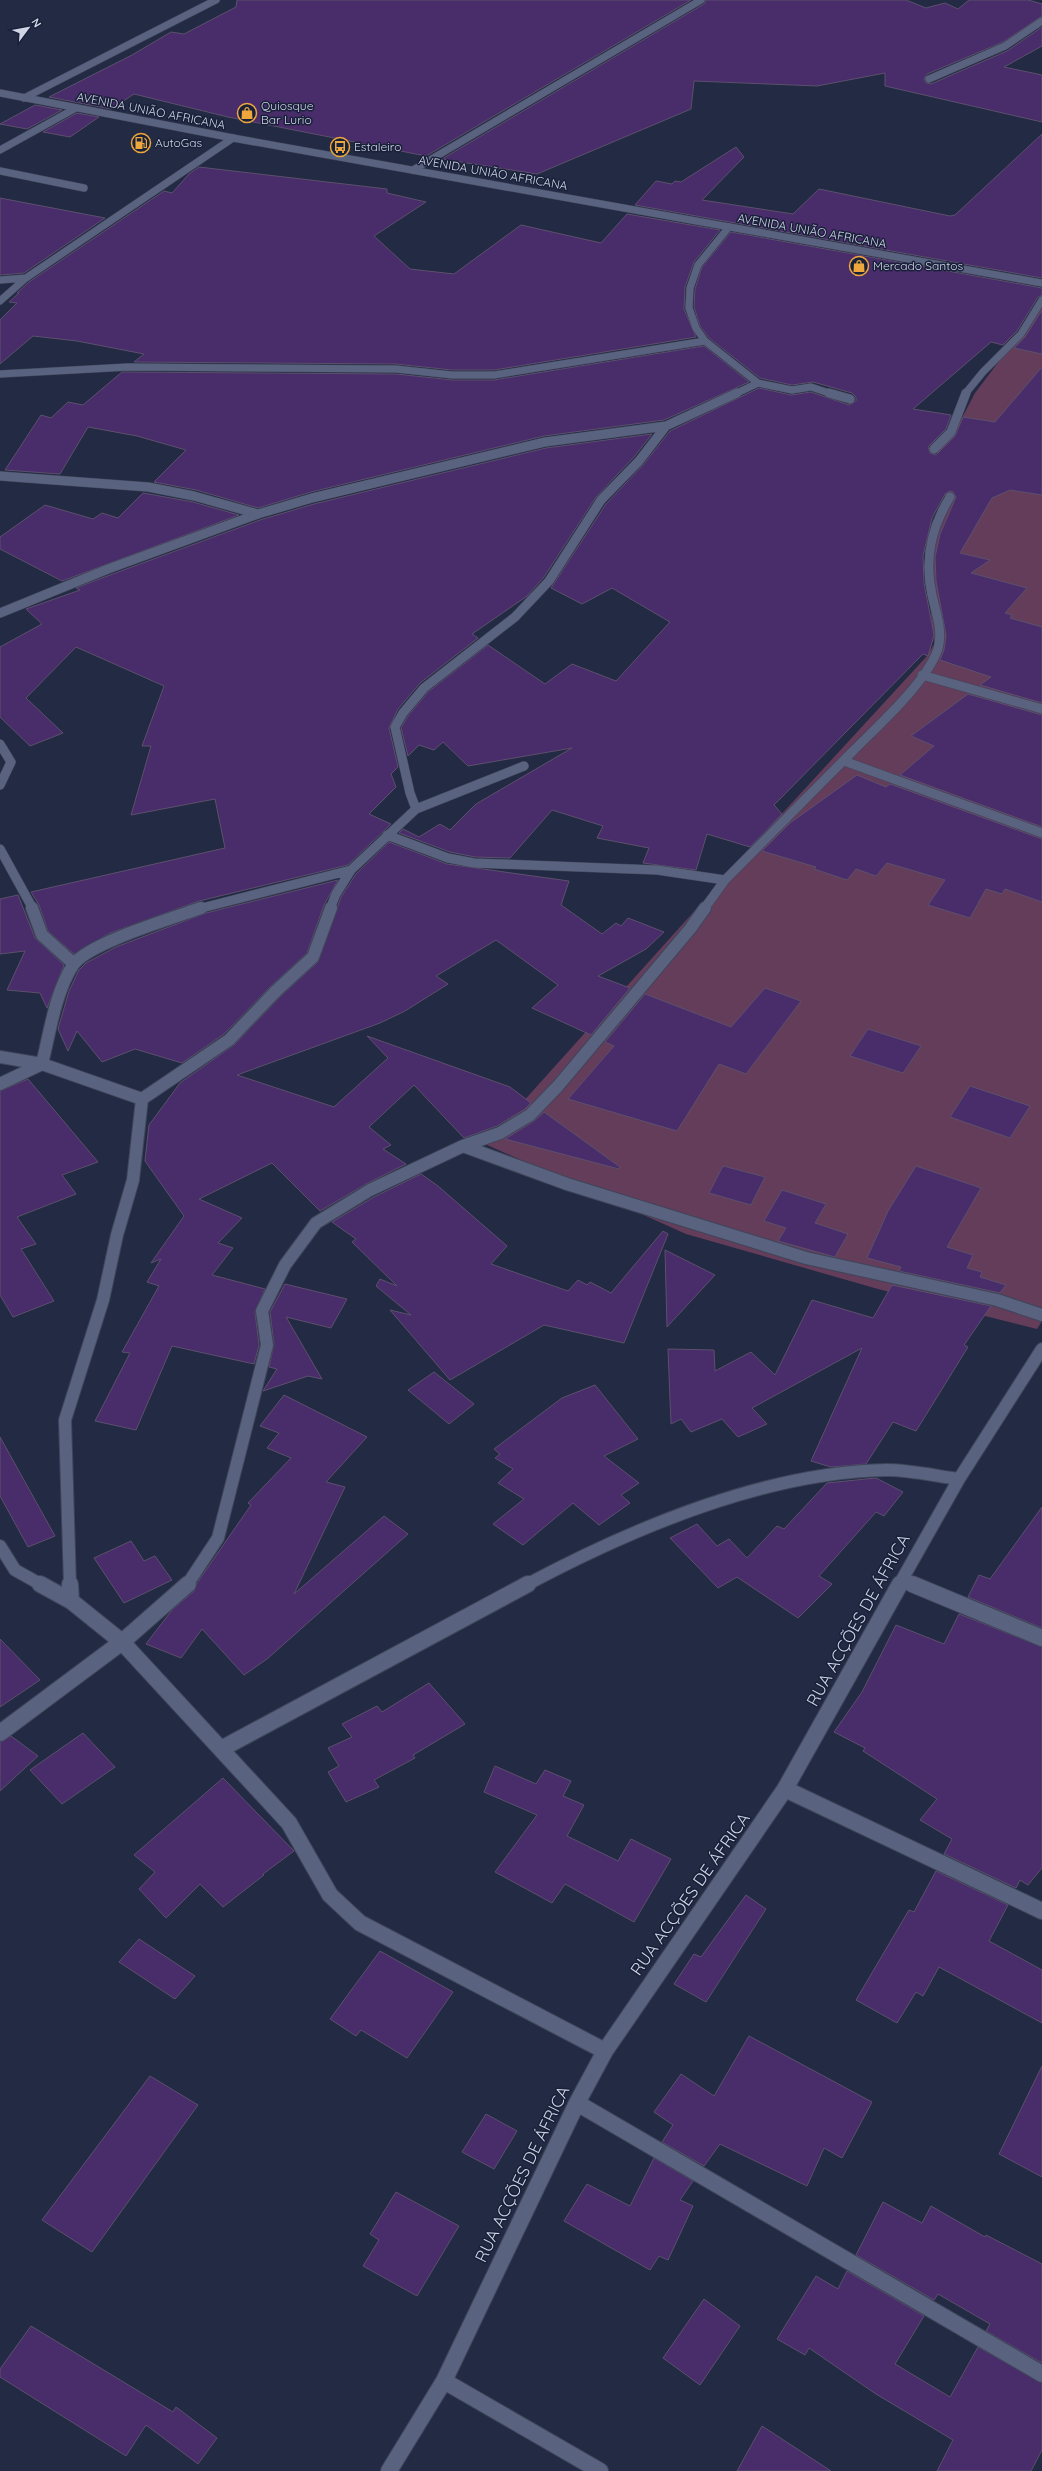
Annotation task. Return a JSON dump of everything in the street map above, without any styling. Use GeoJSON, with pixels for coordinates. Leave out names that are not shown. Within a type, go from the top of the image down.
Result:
{"type":"FeatureCollection","features":[{"type":"Feature","properties":{"kind":"street"},"geometry":{"type":"LineString","coordinates":[[24,98],[216,0]]}},
{"type":"Feature","properties":{"kind":"street"},"geometry":{"type":"LineString","coordinates":[[414,170],[701,0]]}},
{"type":"Feature","properties":{"kind":"street"},"geometry":{"type":"LineString","coordinates":[[929,80],[1005,46],[1042,21]]}},
{"type":"Feature","properties":{"kind":"street","name":"AVENIDA UNIÃO AFRICANA"},"geometry":{"type":"LineString","coordinates":[[0,93],[232,138],[1042,283]]}},
{"type":"Feature","properties":{"kind":"street"},"geometry":{"type":"LineString","coordinates":[[0,150],[76,108]]}},
{"type":"Feature","properties":{"kind":"street"},"geometry":{"type":"LineString","coordinates":[[0,301],[26,278],[232,138]]}},
{"type":"Feature","properties":{"kind":"street"},"geometry":{"type":"LineString","coordinates":[[0,172],[84,188]]}},
{"type":"Feature","properties":{"kind":"street"},"geometry":{"type":"LineString","coordinates":[[729,227],[698,265],[690,288],[689,308],[696,328],[705,341],[758,383],[792,390],[810,388],[850,399]]}},
{"type":"Feature","properties":{"kind":"street"},"geometry":{"type":"LineString","coordinates":[[0,280],[26,278]]}},
{"type":"Feature","properties":{"kind":"street"},"geometry":{"type":"LineString","coordinates":[[934,449],[950,432],[965,394],[983,372],[1021,334],[1042,300]]}},
{"type":"Feature","properties":{"kind":"street"},"geometry":{"type":"LineString","coordinates":[[0,374],[128,367],[396,370],[452,375],[494,375],[705,341]]}},
{"type":"Feature","properties":{"kind":"street"},"geometry":{"type":"LineString","coordinates":[[0,612],[258,514],[462,460],[545,442],[666,426],[758,383]]}},
{"type":"Feature","properties":{"kind":"street"},"geometry":{"type":"LineString","coordinates":[[416,809],[410,793],[395,727],[403,713],[424,688],[515,617],[549,581],[601,500],[639,461],[666,426]]}},
{"type":"Feature","properties":{"kind":"street"},"geometry":{"type":"LineString","coordinates":[[0,476],[148,487],[194,496],[258,514]]}},
{"type":"Feature","properties":{"kind":"street"},"geometry":{"type":"LineString","coordinates":[[0,1733],[122,1642],[186,1586],[218,1538],[267,1345],[262,1311],[285,1265],[316,1223],[370,1190],[463,1146],[500,1133],[530,1115],[558,1086],[690,929],[725,880],[898,705],[922,675],[938,645],[939,616],[931,590],[928,566],[930,543],[936,519],[950,497]]}},
{"type":"Feature","properties":{"kind":"street"},"geometry":{"type":"LineString","coordinates":[[922,675],[1042,709]]}},
{"type":"Feature","properties":{"kind":"street"},"geometry":{"type":"LineString","coordinates":[[0,744],[11,762],[0,785]]}},
{"type":"Feature","properties":{"kind":"street"},"geometry":{"type":"LineString","coordinates":[[844,761],[1042,833]]}},
{"type":"Feature","properties":{"kind":"street"},"geometry":{"type":"LineString","coordinates":[[71,1601],[65,1420],[104,1300],[117,1235],[133,1180],[136,1132],[142,1099],[229,1040],[276,991],[313,957],[336,894],[352,870],[416,809],[524,766]]}},
{"type":"Feature","properties":{"kind":"street"},"geometry":{"type":"LineString","coordinates":[[387,835],[448,858],[474,863],[657,870],[725,880]]}},
{"type":"Feature","properties":{"kind":"street"},"geometry":{"type":"LineString","coordinates":[[0,849],[30,899],[42,935],[74,964]]}},
{"type":"Feature","properties":{"kind":"street"},"geometry":{"type":"LineString","coordinates":[[0,1084],[42,1064],[61,991],[74,964],[97,947],[209,905],[352,870]]}},
{"type":"Feature","properties":{"kind":"street"},"geometry":{"type":"LineString","coordinates":[[0,1057],[42,1064],[142,1099]]}},
{"type":"Feature","properties":{"kind":"street"},"geometry":{"type":"LineString","coordinates":[[463,1146],[567,1184],[806,1258],[997,1300],[1042,1315]]}},
{"type":"Feature","properties":{"kind":"street","name":"RUA ACÇÕES DE ÁFRICA"},"geometry":{"type":"LineString","coordinates":[[389,2471],[444,2381],[577,2103],[605,2051],[785,1789],[960,1479],[1042,1349]]}},
{"type":"Feature","properties":{"kind":"street"},"geometry":{"type":"LineString","coordinates":[[221,1749],[541,1577],[672,1516],[754,1491],[833,1474],[888,1470],[960,1479]]}},
{"type":"Feature","properties":{"kind":"street"},"geometry":{"type":"LineString","coordinates":[[0,1546],[14,1570],[71,1601],[122,1642],[289,1823],[330,1895],[360,1923],[605,2051]]}},
{"type":"Feature","properties":{"kind":"street"},"geometry":{"type":"LineString","coordinates":[[902,1580],[1042,1638]]}},
{"type":"Feature","properties":{"kind":"street"},"geometry":{"type":"LineString","coordinates":[[785,1789],[1042,1910]]}},
{"type":"Feature","properties":{"kind":"street"},"geometry":{"type":"LineString","coordinates":[[577,2103],[1042,2374]]}},
{"type":"Feature","properties":{"kind":"street"},"geometry":{"type":"LineString","coordinates":[[444,2381],[600,2471]]}},
{"type":"Feature","properties":{"kind":"shaded area"},"geometry":{"type":"Polygon","coordinates":[[[1042,304],[1042,1321],[1037,1329],[878,1289],[686,1234],[485,1144],[778,818],[927,656],[934,644],[925,556],[931,525],[946,499],[939,486],[937,452],[954,433],[975,393],[1042,304]]]}},
{"type":"Feature","properties":{"kind":"building"},"geometry":{"type":"Polygon","coordinates":[[[237,0],[691,0],[426,156],[228,117],[134,94],[111,109],[49,97],[132,55],[171,32],[184,34],[236,7],[237,0]]]}},
{"type":"Feature","properties":{"kind":"building"},"geometry":{"type":"Polygon","coordinates":[[[706,0],[906,0],[926,8],[945,3],[958,9],[969,0],[1028,0],[1042,4],[1042,16],[1003,42],[927,74],[924,79],[926,83],[931,84],[1007,51],[1042,27],[1042,46],[1004,67],[1042,75],[1042,122],[885,86],[885,73],[817,86],[694,81],[691,109],[537,174],[442,159],[704,4],[706,0]]]}},
{"type":"Feature","properties":{"kind":"building"},"geometry":{"type":"Polygon","coordinates":[[[35,105],[62,110],[27,129],[0,124],[35,105]]]}},
{"type":"Feature","properties":{"kind":"building"},"geometry":{"type":"Polygon","coordinates":[[[77,113],[99,117],[70,137],[43,132],[77,113]]]}},
{"type":"Feature","properties":{"kind":"building"},"geometry":{"type":"Polygon","coordinates":[[[1042,134],[1042,278],[635,205],[656,181],[672,184],[675,181],[681,182],[736,147],[744,157],[702,200],[793,214],[819,189],[950,216],[955,215],[1042,134]]]}},
{"type":"Feature","properties":{"kind":"building"},"geometry":{"type":"Polygon","coordinates":[[[199,167],[387,189],[387,193],[426,202],[374,236],[410,269],[454,274],[521,225],[601,243],[627,214],[720,230],[694,262],[685,287],[684,309],[696,337],[494,370],[452,370],[396,364],[134,362],[144,354],[77,341],[33,336],[0,364],[0,320],[17,303],[9,302],[19,293],[17,293],[29,282],[164,191],[172,193],[189,174],[199,167]]]}},
{"type":"Feature","properties":{"kind":"building"},"geometry":{"type":"Polygon","coordinates":[[[0,198],[105,218],[24,273],[0,275],[0,198]]]}},
{"type":"Feature","properties":{"kind":"building"},"geometry":{"type":"Polygon","coordinates":[[[731,232],[1042,288],[1042,295],[1038,297],[1017,331],[1003,345],[991,342],[913,409],[951,415],[946,429],[928,447],[930,453],[936,455],[955,436],[963,417],[995,422],[1042,367],[1042,495],[1010,490],[992,498],[960,553],[990,560],[971,573],[1027,588],[1005,613],[1012,615],[1010,618],[1042,627],[1042,703],[980,685],[991,677],[940,660],[944,650],[946,635],[936,581],[935,557],[940,534],[956,497],[953,492],[950,491],[945,494],[932,518],[923,556],[924,583],[934,635],[928,656],[923,654],[774,805],[782,814],[750,847],[707,834],[696,870],[643,863],[649,848],[597,838],[603,826],[552,810],[510,858],[475,857],[450,852],[399,833],[403,829],[419,837],[440,824],[450,830],[476,804],[572,748],[468,766],[443,742],[434,750],[419,745],[408,756],[401,728],[408,716],[428,692],[488,645],[545,684],[572,664],[616,681],[670,622],[612,588],[582,604],[551,588],[606,504],[643,465],[670,431],[759,388],[791,395],[811,392],[849,405],[856,401],[856,397],[852,393],[813,382],[792,385],[760,378],[709,338],[700,326],[694,307],[695,289],[702,267],[731,232]]]}},
{"type":"Feature","properties":{"kind":"building"},"geometry":{"type":"Polygon","coordinates":[[[1042,310],[1042,354],[1014,348],[1025,337],[1042,310]]]}},
{"type":"Feature","properties":{"kind":"building"},"geometry":{"type":"Polygon","coordinates":[[[704,346],[749,382],[664,420],[544,436],[311,492],[258,508],[196,490],[154,482],[186,450],[137,436],[88,427],[60,474],[5,470],[41,415],[51,418],[68,402],[83,405],[122,372],[396,374],[452,380],[494,380],[704,346]]]}},
{"type":"Feature","properties":{"kind":"building"},"geometry":{"type":"Polygon","coordinates":[[[652,434],[634,457],[596,497],[544,577],[527,596],[472,634],[478,638],[420,683],[398,709],[389,728],[398,767],[391,774],[396,787],[369,814],[391,824],[348,865],[199,901],[110,933],[74,954],[48,931],[39,905],[31,892],[225,848],[215,799],[131,815],[151,746],[142,746],[164,686],[76,647],[26,698],[63,733],[30,746],[0,717],[0,647],[42,624],[26,609],[80,590],[76,588],[110,575],[260,520],[314,504],[546,448],[652,434]]]}},
{"type":"Feature","properties":{"kind":"building"},"geometry":{"type":"Polygon","coordinates":[[[143,493],[193,502],[239,515],[62,581],[0,549],[0,537],[45,505],[93,519],[102,513],[118,518],[143,493]]]}},
{"type":"Feature","properties":{"kind":"building"},"geometry":{"type":"Polygon","coordinates":[[[968,694],[1042,715],[1042,827],[900,775],[934,746],[911,736],[968,694]]]}},
{"type":"Feature","properties":{"kind":"building"},"geometry":{"type":"Polygon","coordinates":[[[857,775],[886,787],[890,784],[1042,839],[1042,902],[1005,889],[1002,894],[986,889],[970,918],[928,905],[945,880],[887,863],[876,876],[856,869],[847,880],[814,869],[816,867],[762,851],[790,823],[857,775]]]}},
{"type":"Feature","properties":{"kind":"building"},"geometry":{"type":"Polygon","coordinates":[[[389,842],[447,864],[569,881],[561,905],[602,934],[616,923],[621,926],[628,918],[664,932],[646,949],[598,976],[630,988],[591,1035],[532,1008],[558,985],[496,940],[436,976],[448,984],[405,1011],[380,1023],[237,1075],[334,1107],[388,1058],[367,1036],[510,1087],[531,1103],[525,1109],[497,1126],[464,1138],[414,1085],[369,1127],[391,1145],[383,1149],[406,1164],[366,1184],[320,1211],[272,1163],[199,1199],[242,1218],[218,1243],[233,1248],[212,1275],[265,1289],[255,1312],[259,1345],[254,1364],[172,1346],[136,1430],[95,1421],[130,1353],[122,1352],[159,1286],[147,1282],[161,1259],[151,1263],[184,1216],[145,1161],[149,1125],[180,1083],[234,1045],[281,996],[318,962],[341,897],[356,874],[389,842]]]}},
{"type":"Feature","properties":{"kind":"building"},"geometry":{"type":"Polygon","coordinates":[[[338,880],[324,905],[307,953],[271,986],[224,1034],[182,1063],[135,1049],[102,1062],[77,1031],[68,1051],[58,1029],[69,991],[79,970],[86,963],[116,947],[206,913],[338,880]]]}},
{"type":"Feature","properties":{"kind":"building"},"geometry":{"type":"Polygon","coordinates":[[[18,895],[35,938],[64,965],[47,1008],[40,993],[7,990],[25,951],[0,954],[0,899],[18,895]]]}},
{"type":"Feature","properties":{"kind":"building"},"geometry":{"type":"Polygon","coordinates":[[[765,988],[801,1001],[746,1074],[719,1064],[677,1131],[568,1099],[614,1046],[605,1042],[645,994],[731,1027],[765,988]]]}},
{"type":"Feature","properties":{"kind":"building"},"geometry":{"type":"Polygon","coordinates":[[[868,1029],[921,1046],[903,1073],[850,1056],[868,1029]]]}},
{"type":"Feature","properties":{"kind":"building"},"geometry":{"type":"Polygon","coordinates":[[[28,1079],[98,1162],[62,1175],[76,1194],[17,1217],[36,1244],[21,1249],[54,1301],[13,1317],[0,1295],[0,1091],[28,1079]]]}},
{"type":"Feature","properties":{"kind":"building"},"geometry":{"type":"Polygon","coordinates":[[[970,1086],[1030,1106],[1010,1138],[950,1117],[970,1086]]]}},
{"type":"Feature","properties":{"kind":"building"},"geometry":{"type":"Polygon","coordinates":[[[544,1112],[620,1167],[619,1169],[505,1139],[534,1121],[544,1112]]]}},
{"type":"Feature","properties":{"kind":"building"},"geometry":{"type":"Polygon","coordinates":[[[723,1166],[765,1177],[751,1205],[709,1193],[723,1166]]]}},
{"type":"Feature","properties":{"kind":"building"},"geometry":{"type":"Polygon","coordinates":[[[916,1166],[981,1188],[947,1247],[973,1255],[967,1268],[982,1272],[980,1277],[1006,1285],[1000,1293],[899,1271],[901,1267],[867,1258],[888,1211],[916,1166]]]}},
{"type":"Feature","properties":{"kind":"building"},"geometry":{"type":"Polygon","coordinates":[[[421,1174],[438,1186],[507,1246],[491,1264],[568,1291],[578,1280],[587,1285],[590,1282],[611,1293],[663,1231],[668,1234],[624,1343],[544,1325],[450,1380],[390,1310],[411,1315],[376,1286],[380,1279],[397,1286],[352,1242],[356,1239],[332,1222],[374,1197],[421,1174]]]}},
{"type":"Feature","properties":{"kind":"building"},"geometry":{"type":"Polygon","coordinates":[[[782,1190],[826,1204],[815,1223],[848,1234],[835,1257],[778,1241],[786,1228],[764,1221],[782,1190]]]}},
{"type":"Feature","properties":{"kind":"building"},"geometry":{"type":"Polygon","coordinates":[[[665,1250],[715,1275],[667,1327],[665,1250]]]}},
{"type":"Feature","properties":{"kind":"building"},"geometry":{"type":"Polygon","coordinates":[[[285,1284],[347,1299],[331,1328],[286,1317],[322,1379],[308,1376],[263,1391],[277,1369],[269,1367],[274,1344],[270,1312],[285,1284]]]}},
{"type":"Feature","properties":{"kind":"building"},"geometry":{"type":"Polygon","coordinates":[[[892,1285],[991,1306],[964,1345],[968,1347],[916,1431],[893,1422],[866,1464],[831,1467],[811,1461],[862,1348],[752,1408],[767,1424],[738,1437],[722,1419],[691,1432],[681,1419],[671,1424],[668,1349],[714,1350],[715,1371],[751,1352],[775,1375],[812,1300],[873,1318],[892,1285]]]}},
{"type":"Feature","properties":{"kind":"building"},"geometry":{"type":"Polygon","coordinates":[[[434,1372],[474,1404],[449,1424],[408,1390],[434,1372]]]}},
{"type":"Feature","properties":{"kind":"building"},"geometry":{"type":"Polygon","coordinates":[[[595,1385],[638,1439],[604,1456],[639,1483],[621,1495],[630,1503],[599,1525],[573,1503],[523,1545],[493,1524],[524,1499],[498,1483],[513,1469],[495,1458],[500,1454],[494,1449],[562,1398],[595,1385]]]}},
{"type":"Feature","properties":{"kind":"building"},"geometry":{"type":"Polygon","coordinates":[[[284,1395],[367,1437],[326,1482],[345,1487],[294,1594],[384,1516],[408,1534],[267,1659],[244,1675],[202,1629],[181,1658],[146,1644],[172,1610],[194,1591],[197,1583],[251,1505],[248,1503],[291,1458],[267,1448],[279,1433],[260,1426],[284,1395]]]}},
{"type":"Feature","properties":{"kind":"building"},"geometry":{"type":"Polygon","coordinates":[[[0,1437],[55,1536],[28,1547],[0,1496],[0,1437]]]}},
{"type":"Feature","properties":{"kind":"building"},"geometry":{"type":"Polygon","coordinates":[[[876,1478],[903,1492],[884,1516],[876,1512],[819,1576],[832,1584],[798,1618],[737,1577],[718,1588],[670,1538],[697,1524],[717,1546],[729,1539],[747,1558],[777,1526],[784,1529],[827,1483],[876,1478]]]}},
{"type":"Feature","properties":{"kind":"building"},"geometry":{"type":"Polygon","coordinates":[[[1042,1507],[1042,1628],[968,1597],[979,1575],[990,1579],[1042,1507]]]}},
{"type":"Feature","properties":{"kind":"building"},"geometry":{"type":"Polygon","coordinates":[[[131,1541],[144,1561],[155,1556],[172,1580],[124,1603],[94,1558],[131,1541]]]}},
{"type":"Feature","properties":{"kind":"building"},"geometry":{"type":"Polygon","coordinates":[[[959,1614],[1042,1647],[1042,1868],[1028,1885],[1020,1880],[1016,1888],[944,1854],[952,1839],[920,1820],[937,1799],[863,1751],[865,1748],[834,1732],[862,1692],[896,1625],[944,1644],[959,1614]]]}},
{"type":"Feature","properties":{"kind":"building"},"geometry":{"type":"Polygon","coordinates":[[[0,1639],[40,1680],[0,1707],[0,1639]]]}},
{"type":"Feature","properties":{"kind":"building"},"geometry":{"type":"Polygon","coordinates":[[[429,1683],[465,1724],[413,1755],[415,1758],[374,1780],[379,1787],[346,1802],[328,1772],[339,1766],[328,1748],[352,1737],[342,1724],[377,1706],[382,1712],[429,1683]]]}},
{"type":"Feature","properties":{"kind":"building"},"geometry":{"type":"Polygon","coordinates":[[[83,1733],[115,1767],[62,1804],[30,1770],[83,1733]]]}},
{"type":"Feature","properties":{"kind":"building"},"geometry":{"type":"Polygon","coordinates":[[[11,1736],[38,1756],[0,1791],[0,1742],[11,1736]]]}},
{"type":"Feature","properties":{"kind":"building"},"geometry":{"type":"Polygon","coordinates":[[[495,1766],[536,1784],[545,1770],[571,1781],[563,1796],[584,1805],[567,1836],[618,1861],[631,1839],[671,1859],[634,1922],[565,1884],[552,1903],[495,1872],[537,1815],[484,1792],[495,1766]]]}},
{"type":"Feature","properties":{"kind":"building"},"geometry":{"type":"Polygon","coordinates":[[[223,1778],[294,1851],[223,1907],[200,1884],[166,1918],[139,1889],[155,1872],[134,1855],[223,1778]]]}},
{"type":"Feature","properties":{"kind":"building"},"geometry":{"type":"Polygon","coordinates":[[[936,1871],[1008,1905],[989,1941],[1042,1970],[1042,2023],[939,1967],[923,1996],[916,1992],[897,2023],[856,2000],[909,1910],[914,1912],[936,1871]]]}},
{"type":"Feature","properties":{"kind":"building"},"geometry":{"type":"Polygon","coordinates":[[[746,1895],[766,1909],[706,2002],[674,1984],[694,1954],[701,1957],[746,1895]]]}},
{"type":"Feature","properties":{"kind":"building"},"geometry":{"type":"Polygon","coordinates":[[[139,1939],[195,1976],[175,1999],[119,1962],[139,1939]]]}},
{"type":"Feature","properties":{"kind":"building"},"geometry":{"type":"Polygon","coordinates":[[[380,1951],[453,1992],[407,2058],[361,2030],[356,2036],[330,2019],[380,1951]]]}},
{"type":"Feature","properties":{"kind":"building"},"geometry":{"type":"Polygon","coordinates":[[[749,2036],[872,2102],[842,2158],[824,2148],[807,2186],[720,2144],[704,2166],[662,2142],[673,2125],[654,2112],[681,2074],[714,2096],[749,2036]]]}},
{"type":"Feature","properties":{"kind":"building"},"geometry":{"type":"Polygon","coordinates":[[[1042,2066],[1042,2177],[999,2154],[1042,2066]]]}},
{"type":"Feature","properties":{"kind":"building"},"geometry":{"type":"Polygon","coordinates":[[[150,2076],[198,2105],[92,2252],[42,2220],[150,2076]]]}},
{"type":"Feature","properties":{"kind":"building"},"geometry":{"type":"Polygon","coordinates":[[[486,2114],[517,2131],[494,2169],[462,2152],[486,2114]]]}},
{"type":"Feature","properties":{"kind":"building"},"geometry":{"type":"Polygon","coordinates":[[[654,2158],[693,2181],[680,2200],[693,2206],[668,2260],[659,2256],[650,2270],[564,2221],[587,2184],[630,2206],[654,2158]]]}},
{"type":"Feature","properties":{"kind":"building"},"geometry":{"type":"Polygon","coordinates":[[[396,2192],[459,2226],[417,2296],[363,2266],[379,2240],[370,2234],[396,2192]]]}},
{"type":"Feature","properties":{"kind":"building"},"geometry":{"type":"Polygon","coordinates":[[[883,2202],[922,2223],[931,2206],[985,2237],[986,2235],[1042,2264],[1042,2363],[986,2331],[990,2324],[938,2294],[934,2300],[856,2255],[883,2202]]]}},
{"type":"Feature","properties":{"kind":"building"},"geometry":{"type":"Polygon","coordinates":[[[847,2271],[924,2316],[895,2364],[950,2397],[978,2347],[1042,2383],[1042,2450],[1031,2471],[937,2471],[953,2440],[876,2394],[809,2348],[805,2355],[777,2339],[816,2276],[838,2289],[847,2271]]]}},
{"type":"Feature","properties":{"kind":"building"},"geometry":{"type":"Polygon","coordinates":[[[704,2299],[740,2326],[700,2385],[663,2358],[704,2299]]]}},
{"type":"Feature","properties":{"kind":"building"},"geometry":{"type":"Polygon","coordinates":[[[31,2326],[173,2412],[176,2407],[217,2438],[198,2464],[146,2425],[126,2456],[0,2377],[0,2369],[31,2326]]]}},
{"type":"Feature","properties":{"kind":"building"},"geometry":{"type":"Polygon","coordinates":[[[762,2426],[831,2471],[737,2471],[762,2426]]]}},
{"type":"Feature","properties":{"kind":"place","name":"Quiosque Bar Lurio"},"geometry":{"type":"Point","coordinates":[247,113]}},
{"type":"Feature","properties":{"kind":"place","name":"AutoGas"},"geometry":{"type":"Point","coordinates":[141,143]}},
{"type":"Feature","properties":{"kind":"place","name":"Estaleiro"},"geometry":{"type":"Point","coordinates":[340,147]}},
{"type":"Feature","properties":{"kind":"place","name":"Mercado Santos"},"geometry":{"type":"Point","coordinates":[859,266]}}]}
